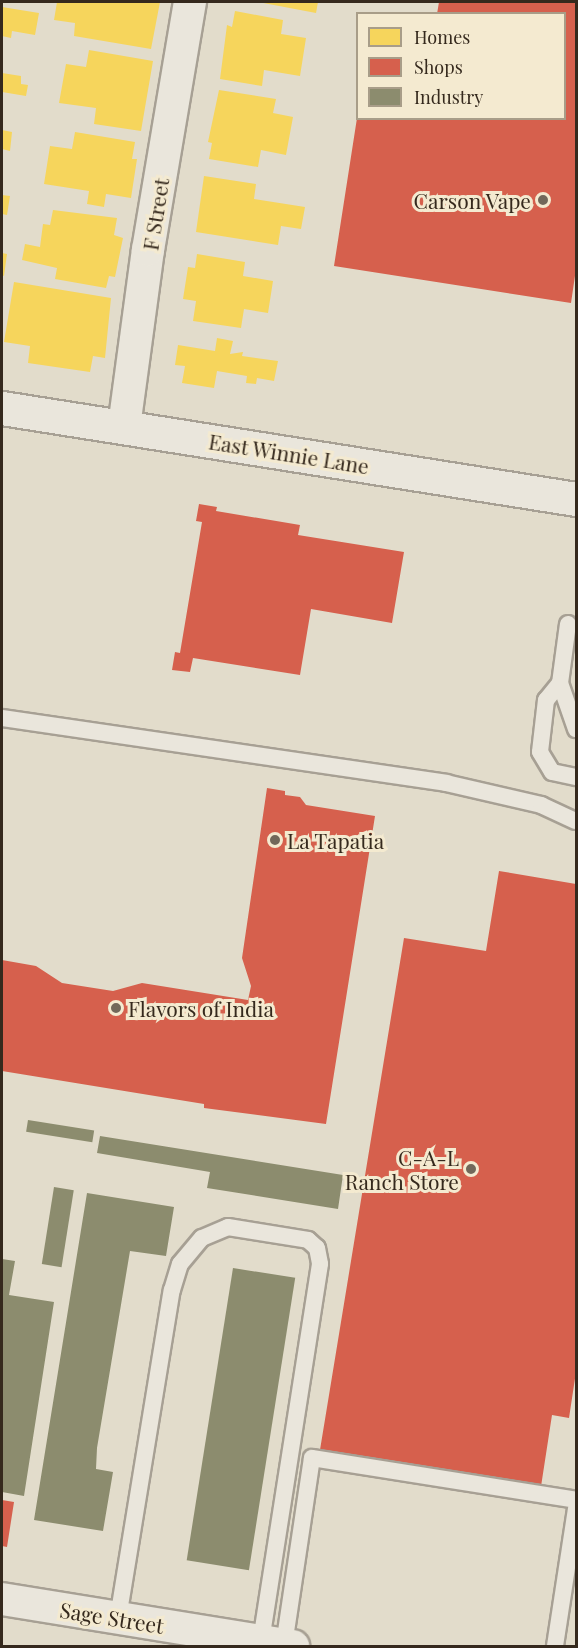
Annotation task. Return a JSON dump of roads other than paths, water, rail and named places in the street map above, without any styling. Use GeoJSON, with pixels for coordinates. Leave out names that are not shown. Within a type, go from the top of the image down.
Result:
{"type":"FeatureCollection","features":[{"type":"Feature","properties":{"kind":"street","name":"F Street"},"geometry":{"type":"LineString","coordinates":[[124,427],[148,250],[190,2]]}},
{"type":"Feature","properties":{"kind":"street","name":"East Winnie Lane"},"geometry":{"type":"LineString","coordinates":[[2,408],[576,499]]}},
{"type":"Feature","properties":{"kind":"street","name":"Sage Street"},"geometry":{"type":"LineString","coordinates":[[2,1599],[280,1644]]}},
{"type":"Feature","properties":{"kind":"lane"},"geometry":{"type":"LineString","coordinates":[[568,624],[560,683],[576,729]]}},
{"type":"Feature","properties":{"kind":"lane"},"geometry":{"type":"LineString","coordinates":[[560,683],[546,700],[540,752],[552,772],[576,777]]}},
{"type":"Feature","properties":{"kind":"lane"},"geometry":{"type":"LineString","coordinates":[[2,718],[446,783],[541,805],[576,821]]}},
{"type":"Feature","properties":{"kind":"lane"},"geometry":{"type":"LineString","coordinates":[[118,1618],[172,1290],[180,1264],[202,1238],[228,1227],[308,1240],[317,1248],[320,1264],[280,1644]]}},
{"type":"Feature","properties":{"kind":"lane"},"geometry":{"type":"LineString","coordinates":[[280,1644],[312,1458],[576,1500]]}},
{"type":"Feature","properties":{"kind":"lane"},"geometry":{"type":"LineString","coordinates":[[555,1647],[576,1509]]}},
{"type":"Feature","properties":{"kind":"place","name":"Carson Vape"},"geometry":{"type":"Point","coordinates":[543,200]}},
{"type":"Feature","properties":{"kind":"place","name":"La Tapatia"},"geometry":{"type":"Point","coordinates":[275,840]}},
{"type":"Feature","properties":{"kind":"place","name":"Flavors of India"},"geometry":{"type":"Point","coordinates":[116,1008]}},
{"type":"Feature","properties":{"kind":"place","name":"C-A-L Ranch Store"},"geometry":{"type":"Point","coordinates":[471,1169]}}]}
